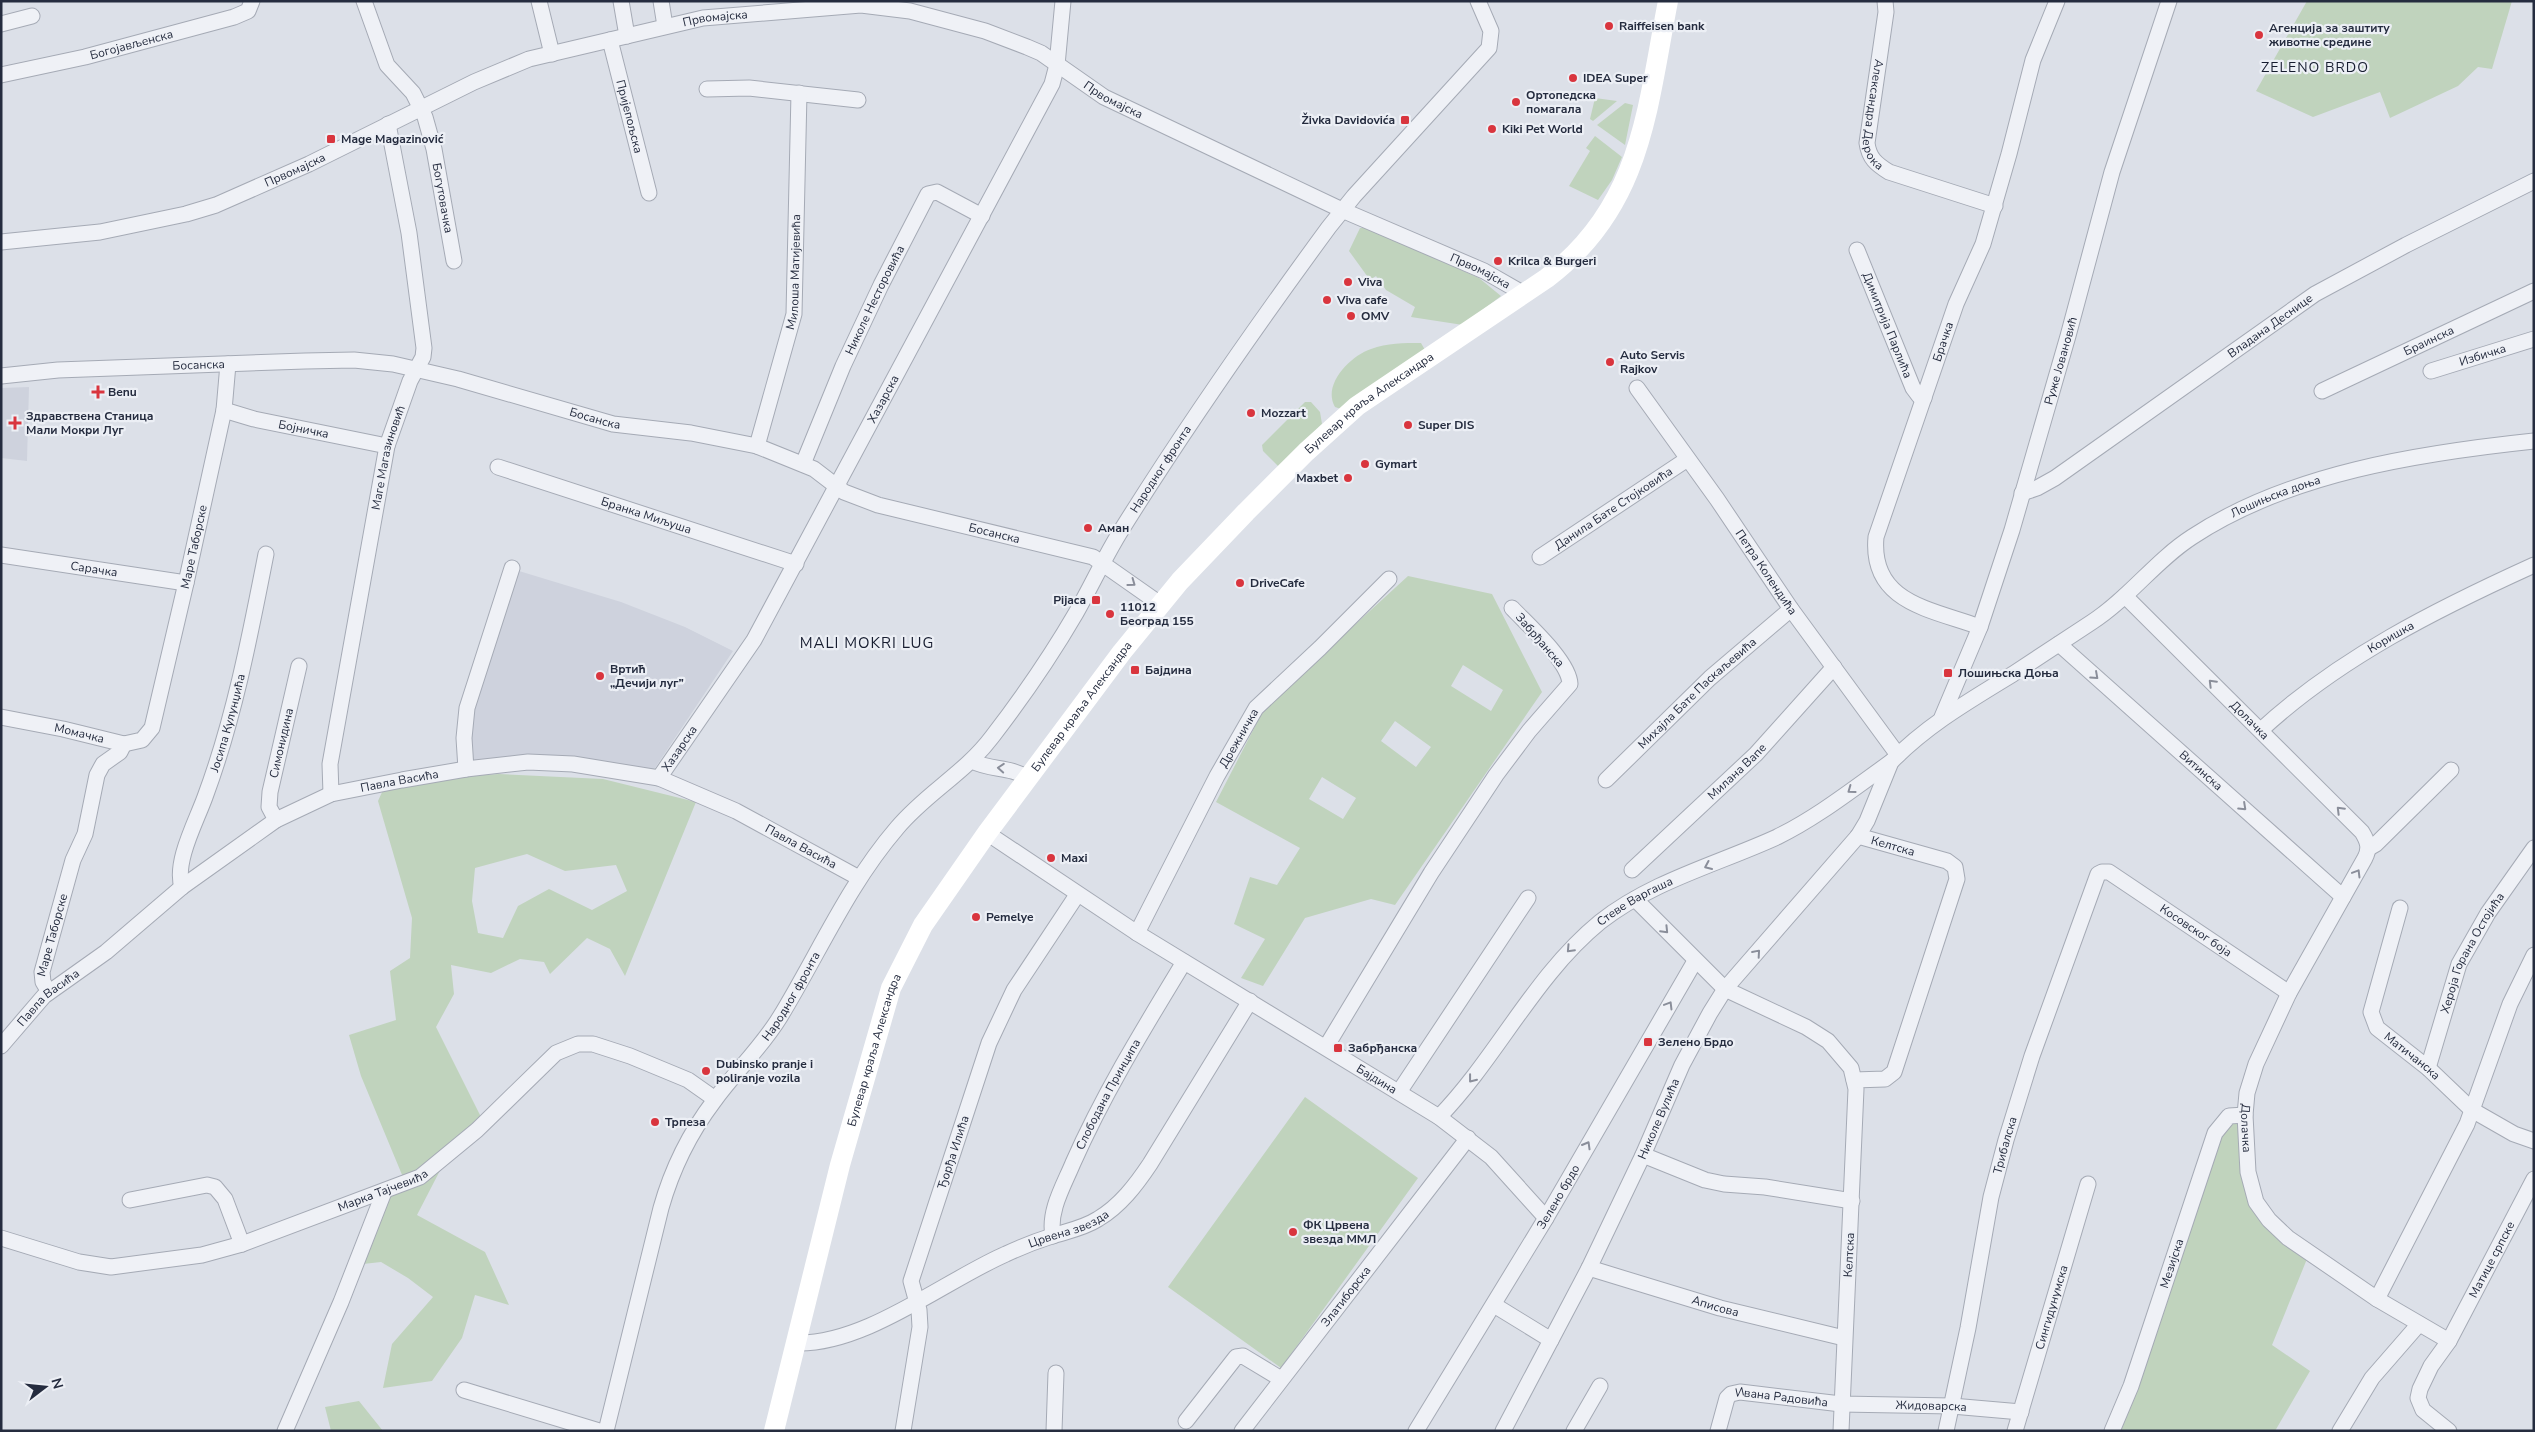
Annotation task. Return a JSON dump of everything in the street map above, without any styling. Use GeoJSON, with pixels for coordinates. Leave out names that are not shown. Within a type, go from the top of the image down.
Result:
{"type":"FeatureCollection","features":[{"type":"Feature","properties":{"kind":"main road","name":"Булевар краља Александра"},"geometry":{"type":"LineString","coordinates":[[774,1431],[840,1165],[891,988],[923,925],[1028,778],[1160,604],[1239,519],[1334,426],[1408,371],[1558,270],[1578,251],[1605,215],[1627,178],[1636,155],[1645,123],[1668,1]]}},
{"type":"Feature","properties":{"kind":"street","name":"Богојављенска"},"geometry":{"type":"LineString","coordinates":[[1,75],[85,57],[234,17],[248,11],[252,1]]}},
{"type":"Feature","properties":{"kind":"street"},"geometry":{"type":"LineString","coordinates":[[364,1],[387,65],[406,85],[421,108]]}},
{"type":"Feature","properties":{"kind":"street"},"geometry":{"type":"LineString","coordinates":[[539,1],[552,54]]}},
{"type":"Feature","properties":{"kind":"street"},"geometry":{"type":"LineString","coordinates":[[621,1],[627,36]]}},
{"type":"Feature","properties":{"kind":"street"},"geometry":{"type":"LineString","coordinates":[[661,1],[665,26]]}},
{"type":"Feature","properties":{"kind":"street","name":"Хазарска"},"geometry":{"type":"LineString","coordinates":[[659,778],[754,640],[796,564],[835,486],[876,416],[1052,84],[1057,65],[1063,1]]}},
{"type":"Feature","properties":{"kind":"street","name":"Народног фронта"},"geometry":{"type":"LineString","coordinates":[[606,1431],[670,1176],[692,1133],[715,1099],[744,1067],[780,1018],[860,878],[886,840],[911,812],[972,761],[1035,677],[1074,616],[1119,533],[1167,458],[1291,279],[1342,210],[1489,48],[1491,31],[1478,1]]}},
{"type":"Feature","properties":{"kind":"street","name":"Александра Дерока"},"geometry":{"type":"LineString","coordinates":[[1885,1],[1886,12],[1867,143],[1870,157],[1876,164],[1889,172],[1995,206]]}},
{"type":"Feature","properties":{"kind":"street","name":"Брачка"},"geometry":{"type":"LineString","coordinates":[[1980,627],[1901,597],[1887,585],[1878,568],[1875,549],[1876,537],[1956,304],[1983,244],[1995,206],[2033,60],[2057,1]]}},
{"type":"Feature","properties":{"kind":"street","name":"Руже Јовановић"},"geometry":{"type":"LineString","coordinates":[[1942,717],[1980,627],[2068,336],[2112,172],[2169,1]]}},
{"type":"Feature","properties":{"kind":"street","name":"Првомајска"},"geometry":{"type":"LineString","coordinates":[[1,242],[100,232],[186,214],[263,186],[511,65],[742,7],[861,3],[910,11],[985,31],[1027,47],[1104,97],[1342,210],[1484,271],[1524,294]]}},
{"type":"Feature","properties":{"kind":"street"},"geometry":{"type":"LineString","coordinates":[[1,24],[32,16]]}},
{"type":"Feature","properties":{"kind":"street","name":"Пријепољска"},"geometry":{"type":"LineString","coordinates":[[610,40],[649,193]]}},
{"type":"Feature","properties":{"kind":"street"},"geometry":{"type":"LineString","coordinates":[[707,89],[749,88],[858,100]]}},
{"type":"Feature","properties":{"kind":"street","name":"Милоша Матијевића"},"geometry":{"type":"LineString","coordinates":[[757,446],[794,314],[798,93]]}},
{"type":"Feature","properties":{"kind":"street","name":"Богутовачка"},"geometry":{"type":"LineString","coordinates":[[421,108],[434,149],[454,262]]}},
{"type":"Feature","properties":{"kind":"street","name":"Маге Магазиновић"},"geometry":{"type":"LineString","coordinates":[[331,794],[330,764],[387,446],[410,381],[423,357],[423,336],[409,233],[388,124]]}},
{"type":"Feature","properties":{"kind":"street","name":"Владана Деснице"},"geometry":{"type":"LineString","coordinates":[[2022,493],[2037,488],[2055,478],[2315,294],[2391,253],[2534,181]]}},
{"type":"Feature","properties":{"kind":"street","name":"Николе Несторовића"},"geometry":{"type":"LineString","coordinates":[[803,464],[842,366],[928,194],[937,192],[982,216]]}},
{"type":"Feature","properties":{"kind":"street","name":"Димитрија Парлића"},"geometry":{"type":"LineString","coordinates":[[1857,250],[1913,388],[1919,396],[1924,398]]}},
{"type":"Feature","properties":{"kind":"street","name":"Браинска"},"geometry":{"type":"LineString","coordinates":[[2322,391],[2534,291]]}},
{"type":"Feature","properties":{"kind":"street","name":"Избичка"},"geometry":{"type":"LineString","coordinates":[[2431,371],[2534,339]]}},
{"type":"Feature","properties":{"kind":"street","name":"Босанска"},"geometry":{"type":"LineString","coordinates":[[1,376],[58,370],[354,360],[418,369],[613,424],[690,433],[757,446],[803,464],[823,474],[844,492],[878,505],[1093,557],[1160,604]]}},
{"type":"Feature","properties":{"kind":"street","name":"Маре Таборске"},"geometry":{"type":"LineString","coordinates":[[49,992],[43,982],[42,972],[73,860],[85,834],[98,775],[103,764],[120,752],[124,744],[142,740],[152,728],[224,410],[228,364]]}},
{"type":"Feature","properties":{"kind":"street","name":"Петра Колендића"},"geometry":{"type":"LineString","coordinates":[[1637,388],[1686,460],[1717,499],[1791,609],[1834,667],[1894,758]]}},
{"type":"Feature","properties":{"kind":"street","name":"Бојничка"},"geometry":{"type":"LineString","coordinates":[[224,410],[254,419],[387,446]]}},
{"type":"Feature","properties":{"kind":"street","name":"Лошињска доња"},"geometry":{"type":"LineString","coordinates":[[2059,644],[2126,596],[2161,562],[2192,537],[2236,511],[2274,495],[2327,478],[2461,450],[2534,441]]}},
{"type":"Feature","properties":{"kind":"street","name":"Данила Бате Стојковића"},"geometry":{"type":"LineString","coordinates":[[1540,557],[1686,460]]}},
{"type":"Feature","properties":{"kind":"street","name":"Бранка Миљуша"},"geometry":{"type":"LineString","coordinates":[[498,467],[796,564]]}},
{"type":"Feature","properties":{"kind":"street","name":"Јосипа Кулунџића"},"geometry":{"type":"LineString","coordinates":[[182,888],[180,866],[217,764],[250,635],[266,554]]}},
{"type":"Feature","properties":{"kind":"street","name":"Сарачка"},"geometry":{"type":"LineString","coordinates":[[1,555],[186,583]]}},
{"type":"Feature","properties":{"kind":"street","name":"Коришка"},"geometry":{"type":"LineString","coordinates":[[2261,730],[2314,686],[2369,650],[2447,606],[2534,565]]}},
{"type":"Feature","properties":{"kind":"street"},"geometry":{"type":"LineString","coordinates":[[466,769],[464,738],[467,708],[512,568]]}},
{"type":"Feature","properties":{"kind":"street","name":"Дрежничка"},"geometry":{"type":"LineString","coordinates":[[1137,933],[1217,776],[1256,708],[1389,579]]}},
{"type":"Feature","properties":{"kind":"street","name":"Долачка"},"geometry":{"type":"LineString","coordinates":[[2126,596],[2362,832],[2369,848],[2366,858],[2290,993],[2256,1064],[2247,1093],[2245,1115],[2248,1172],[2256,1202],[2288,1238],[2377,1299],[2449,1341]]}},
{"type":"Feature","properties":{"kind":"street","name":"Забрђанска"},"geometry":{"type":"LineString","coordinates":[[1326,1047],[1431,873],[1496,774],[1529,731],[1570,684],[1568,673],[1559,660],[1512,608]]}},
{"type":"Feature","properties":{"kind":"street","name":"Михајла Бате Паскаљевића"},"geometry":{"type":"LineString","coordinates":[[1606,780],[1710,678],[1791,609]]}},
{"type":"Feature","properties":{"kind":"street","name":"Келтска"},"geometry":{"type":"LineString","coordinates":[[1854,1080],[1885,1080],[1894,1072],[1957,879],[1955,867],[1947,861],[1858,836],[1867,821],[1894,758],[1942,717],[2059,644]]}},
{"type":"Feature","properties":{"kind":"street","name":"Витинска"},"geometry":{"type":"LineString","coordinates":[[2059,644],[2343,897]]}},
{"type":"Feature","properties":{"kind":"street","name":"Симонидина"},"geometry":{"type":"LineString","coordinates":[[276,820],[269,807],[270,792],[299,666]]}},
{"type":"Feature","properties":{"kind":"street","name":"Милана Вапе"},"geometry":{"type":"LineString","coordinates":[[1632,870],[1756,754],[1834,667]]}},
{"type":"Feature","properties":{"kind":"street","name":"Момачка"},"geometry":{"type":"LineString","coordinates":[[1,717],[63,729],[124,744]]}},
{"type":"Feature","properties":{"kind":"street","name":"Стеве Варгаша"},"geometry":{"type":"LineString","coordinates":[[1439,1117],[1454,1102],[1502,1040],[1554,967],[1577,942],[1596,926],[1636,899],[1803,823],[1894,758]]}},
{"type":"Feature","properties":{"kind":"street"},"geometry":{"type":"LineString","coordinates":[[972,761],[989,767],[1010,769],[1028,778]]}},
{"type":"Feature","properties":{"kind":"street","name":"Павла Васића"},"geometry":{"type":"LineString","coordinates":[[2,1044],[49,992],[106,952],[182,888],[276,820],[331,794],[466,769],[550,762],[600,768],[659,778],[736,810],[860,878]]}},
{"type":"Feature","properties":{"kind":"street","name":"Долачка"},"geometry":{"type":"LineString","coordinates":[[2369,848],[2376,844],[2451,770]]}},
{"type":"Feature","properties":{"kind":"street","name":"Бајдина"},"geometry":{"type":"LineString","coordinates":[[988,833],[1077,895],[1137,933],[1439,1117],[1491,1157],[1546,1218]]}},
{"type":"Feature","properties":{"kind":"street","name":"Николе Вулића"},"geometry":{"type":"LineString","coordinates":[[1503,1431],[1589,1268],[1693,1042],[1725,989],[1858,836]]}},
{"type":"Feature","properties":{"kind":"street","name":"Хероја Горана Остојића"},"geometry":{"type":"LineString","coordinates":[[2428,1068],[2452,982],[2462,957],[2488,913],[2534,848]]}},
{"type":"Feature","properties":{"kind":"street","name":"Косовског боја"},"geometry":{"type":"LineString","coordinates":[[2102,872],[2109,872],[2290,993]]}},
{"type":"Feature","properties":{"kind":"street","name":"Трибалска"},"geometry":{"type":"LineString","coordinates":[[1946,1431],[1968,1328],[1991,1196],[2006,1140],[2032,1056],[2096,879],[2102,872]]}},
{"type":"Feature","properties":{"kind":"street","name":"Ђорђа Илића"},"geometry":{"type":"LineString","coordinates":[[904,1431],[920,1327],[911,1289],[912,1275],[989,1043],[1014,990],[1077,895]]}},
{"type":"Feature","properties":{"kind":"street"},"geometry":{"type":"LineString","coordinates":[[1399,1092],[1528,898]]}},
{"type":"Feature","properties":{"kind":"street","name":"Келтска"},"geometry":{"type":"LineString","coordinates":[[1636,899],[1695,961],[1725,989],[1818,1034],[1845,1060],[1854,1080],[1852,1201],[1841,1431]]}},
{"type":"Feature","properties":{"kind":"street","name":"Матичанска"},"geometry":{"type":"LineString","coordinates":[[2400,908],[2371,1012],[2377,1028],[2428,1068],[2472,1110],[2514,1134],[2534,1140]]}},
{"type":"Feature","properties":{"kind":"street"},"geometry":{"type":"LineString","coordinates":[[2377,1299],[2472,1110],[2510,1004],[2534,955]]}},
{"type":"Feature","properties":{"kind":"street","name":"Зелено брдо"},"geometry":{"type":"LineString","coordinates":[[1416,1431],[1546,1218],[1695,961]]}},
{"type":"Feature","properties":{"kind":"street","name":"Слободана Принципа"},"geometry":{"type":"LineString","coordinates":[[1053,1236],[1052,1215],[1090,1124],[1110,1086],[1184,962]]}},
{"type":"Feature","properties":{"kind":"street","name":"Црвена звезда"},"geometry":{"type":"LineString","coordinates":[[795,1343],[830,1340],[916,1304],[980,1265],[1053,1236],[1087,1225],[1111,1210],[1139,1181],[1250,1001]]}},
{"type":"Feature","properties":{"kind":"street","name":"Марка Тајчевића"},"geometry":{"type":"LineString","coordinates":[[1,1238],[79,1262],[111,1267],[202,1255],[242,1244],[420,1178],[477,1130],[556,1053],[568,1047],[592,1044],[614,1050],[688,1080],[715,1099]]}},
{"type":"Feature","properties":{"kind":"street","name":"Мезијска"},"geometry":{"type":"LineString","coordinates":[[2112,1431],[2131,1386],[2215,1133],[2229,1116],[2245,1115]]}},
{"type":"Feature","properties":{"kind":"street","name":"Златиборска"},"geometry":{"type":"LineString","coordinates":[[1242,1431],[1468,1138]]}},
{"type":"Feature","properties":{"kind":"street"},"geometry":{"type":"LineString","coordinates":[[1643,1154],[1705,1180],[1724,1184],[1765,1187],[1852,1201]]}},
{"type":"Feature","properties":{"kind":"street","name":"Матице српске"},"geometry":{"type":"LineString","coordinates":[[2449,1341],[2534,1180]]}},
{"type":"Feature","properties":{"kind":"street","name":"Сингидунумска"},"geometry":{"type":"LineString","coordinates":[[2015,1431],[2088,1184]]}},
{"type":"Feature","properties":{"kind":"street"},"geometry":{"type":"LineString","coordinates":[[130,1200],[207,1185],[215,1187],[225,1199],[242,1244]]}},
{"type":"Feature","properties":{"kind":"street"},"geometry":{"type":"LineString","coordinates":[[285,1431],[341,1302],[384,1192]]}},
{"type":"Feature","properties":{"kind":"street","name":"Аписова"},"geometry":{"type":"LineString","coordinates":[[1589,1268],[1720,1308],[1844,1338]]}},
{"type":"Feature","properties":{"kind":"street"},"geometry":{"type":"LineString","coordinates":[[1494,1304],[1551,1340]]}},
{"type":"Feature","properties":{"kind":"street"},"geometry":{"type":"LineString","coordinates":[[2340,1431],[2372,1378],[2419,1324]]}},
{"type":"Feature","properties":{"kind":"street"},"geometry":{"type":"LineString","coordinates":[[2449,1341],[2432,1366],[2420,1389],[2418,1398],[2423,1410],[2449,1431]]}},
{"type":"Feature","properties":{"kind":"street"},"geometry":{"type":"LineString","coordinates":[[1186,1421],[1236,1357],[1243,1356],[1282,1379]]}},
{"type":"Feature","properties":{"kind":"street"},"geometry":{"type":"LineString","coordinates":[[1054,1431],[1056,1373]]}},
{"type":"Feature","properties":{"kind":"street"},"geometry":{"type":"LineString","coordinates":[[1574,1431],[1600,1386]]}},
{"type":"Feature","properties":{"kind":"street"},"geometry":{"type":"LineString","coordinates":[[464,1390],[599,1431]]}},
{"type":"Feature","properties":{"kind":"street","name":"Ивана Радовића"},"geometry":{"type":"LineString","coordinates":[[1718,1431],[1727,1398],[1736,1392],[1842,1404]]}},
{"type":"Feature","properties":{"kind":"street","name":"Жидоварска"},"geometry":{"type":"LineString","coordinates":[[1842,1404],[1952,1406],[2021,1412]]}},
{"type":"Feature","properties":{"kind":"shaded area","name":"Здравствена Станица Мали Мокри Луг"},"geometry":{"type":"Polygon","coordinates":[[[29,387],[27,461],[1,458],[1,388],[29,387]]]}},
{"type":"Feature","properties":{"kind":"shaded area","name":"Вртић „Дечији луг”"},"geometry":{"type":"Polygon","coordinates":[[[519,571],[621,602],[685,627],[733,651],[653,771],[470,761],[471,726],[478,685],[519,571]]]}},
{"type":"Feature","properties":{"kind":"green space"},"geometry":{"type":"Polygon","coordinates":[[[2307,1],[2512,1],[2492,69],[2478,67],[2458,86],[2390,118],[2380,92],[2313,117],[2256,91],[2307,1]]]}},
{"type":"Feature","properties":{"kind":"green space"},"geometry":{"type":"Polygon","coordinates":[[[1595,98],[1617,101],[1593,121],[1590,119],[1595,98]]]}},
{"type":"Feature","properties":{"kind":"green space"},"geometry":{"type":"Polygon","coordinates":[[[1625,103],[1633,105],[1625,145],[1597,125],[1625,103]]]}},
{"type":"Feature","properties":{"kind":"green space"},"geometry":{"type":"Polygon","coordinates":[[[1595,136],[1622,157],[1612,180],[1598,200],[1569,186],[1590,151],[1586,148],[1595,136]]]}},
{"type":"Feature","properties":{"kind":"green space"},"geometry":{"type":"Polygon","coordinates":[[[1360,228],[1367,228],[1479,278],[1501,296],[1463,325],[1411,317],[1415,307],[1386,290],[1376,276],[1370,280],[1349,251],[1360,228]]]}},
{"type":"Feature","properties":{"kind":"green space"},"geometry":{"type":"Polygon","coordinates":[[[1421,343],[1425,350],[1341,409],[1335,407],[1332,390],[1335,381],[1340,372],[1355,358],[1371,349],[1383,346],[1421,343]]]}},
{"type":"Feature","properties":{"kind":"green space"},"geometry":{"type":"Polygon","coordinates":[[[1305,402],[1311,402],[1320,412],[1322,424],[1282,465],[1278,466],[1263,451],[1262,445],[1305,402]]]}},
{"type":"Feature","properties":{"kind":"green space"},"geometry":{"type":"Polygon","coordinates":[[[1408,576],[1492,594],[1542,692],[1395,905],[1371,899],[1305,918],[1263,986],[1241,978],[1265,939],[1234,924],[1250,877],[1277,885],[1300,848],[1216,802],[1265,707],[1408,576]],[[1463,665],[1451,686],[1491,711],[1503,690],[1463,665]],[[1395,721],[1381,741],[1416,767],[1431,747],[1395,721]],[[1322,777],[1309,799],[1343,819],[1356,798],[1322,777]]]}},
{"type":"Feature","properties":{"kind":"green space"},"geometry":{"type":"Polygon","coordinates":[[[499,774],[603,779],[696,802],[625,976],[610,949],[587,938],[550,974],[544,962],[520,959],[491,973],[451,965],[454,994],[436,1027],[484,1123],[447,1157],[417,1215],[485,1252],[509,1305],[475,1295],[462,1338],[432,1381],[383,1388],[392,1344],[433,1297],[408,1278],[381,1262],[354,1265],[384,1192],[405,1182],[361,1076],[349,1035],[396,1020],[390,971],[410,958],[412,918],[378,801],[383,790],[470,776],[499,774]],[[527,854],[475,868],[472,901],[478,933],[503,938],[518,906],[549,889],[592,910],[627,891],[616,865],[565,871],[527,854]]]}},
{"type":"Feature","properties":{"kind":"green space","name":"ФК Црвена звезда ММЛ"},"geometry":{"type":"Polygon","coordinates":[[[1305,1097],[1418,1178],[1281,1368],[1168,1287],[1305,1097]]]}},
{"type":"Feature","properties":{"kind":"green space"},"geometry":{"type":"Polygon","coordinates":[[[2245,1115],[2254,1194],[2309,1254],[2272,1345],[2310,1371],[2275,1431],[2112,1431],[2222,1122],[2245,1115]]]}},
{"type":"Feature","properties":{"kind":"green space"},"geometry":{"type":"Polygon","coordinates":[[[359,1401],[383,1431],[331,1431],[325,1407],[359,1401]]]}},
{"type":"Feature","properties":{"kind":"place","name":"Raiffeisen bank"},"geometry":{"type":"Point","coordinates":[1609,26]}},
{"type":"Feature","properties":{"kind":"place","name":"Агенција за заштиту животне средине"},"geometry":{"type":"Point","coordinates":[2259,35]}},
{"type":"Feature","properties":{"kind":"place","name":"IDEA Super"},"geometry":{"type":"Point","coordinates":[1573,78]}},
{"type":"Feature","properties":{"kind":"place","name":"Ортопедска помагала"},"geometry":{"type":"Point","coordinates":[1516,102]}},
{"type":"Feature","properties":{"kind":"place","name":"Živka Davidovića"},"geometry":{"type":"Point","coordinates":[1405,120]}},
{"type":"Feature","properties":{"kind":"place","name":"Kiki Pet World"},"geometry":{"type":"Point","coordinates":[1492,129]}},
{"type":"Feature","properties":{"kind":"place","name":"Mage Magazinović"},"geometry":{"type":"Point","coordinates":[331,139]}},
{"type":"Feature","properties":{"kind":"place","name":"Krilca & Burgeri"},"geometry":{"type":"Point","coordinates":[1498,261]}},
{"type":"Feature","properties":{"kind":"place","name":"Viva"},"geometry":{"type":"Point","coordinates":[1348,282]}},
{"type":"Feature","properties":{"kind":"place","name":"Viva cafe"},"geometry":{"type":"Point","coordinates":[1327,300]}},
{"type":"Feature","properties":{"kind":"place","name":"OMV"},"geometry":{"type":"Point","coordinates":[1351,316]}},
{"type":"Feature","properties":{"kind":"place","name":"Auto Servis Rajkov"},"geometry":{"type":"Point","coordinates":[1610,362]}},
{"type":"Feature","properties":{"kind":"place","name":"Benu"},"geometry":{"type":"Point","coordinates":[98,392]}},
{"type":"Feature","properties":{"kind":"place","name":"Mozzart"},"geometry":{"type":"Point","coordinates":[1251,413]}},
{"type":"Feature","properties":{"kind":"place","name":"Здравствена Станица Мали Мокри Луг"},"geometry":{"type":"Point","coordinates":[15,423]}},
{"type":"Feature","properties":{"kind":"place","name":"Super DIS"},"geometry":{"type":"Point","coordinates":[1408,425]}},
{"type":"Feature","properties":{"kind":"place","name":"Gymart"},"geometry":{"type":"Point","coordinates":[1365,464]}},
{"type":"Feature","properties":{"kind":"place","name":"Maxbet"},"geometry":{"type":"Point","coordinates":[1348,478]}},
{"type":"Feature","properties":{"kind":"place","name":"Аман"},"geometry":{"type":"Point","coordinates":[1088,528]}},
{"type":"Feature","properties":{"kind":"place","name":"DriveCafe"},"geometry":{"type":"Point","coordinates":[1240,583]}},
{"type":"Feature","properties":{"kind":"place","name":"Pijaca"},"geometry":{"type":"Point","coordinates":[1096,600]}},
{"type":"Feature","properties":{"kind":"place","name":"11012 Београд 155"},"geometry":{"type":"Point","coordinates":[1110,614]}},
{"type":"Feature","properties":{"kind":"place","name":"Бајдина"},"geometry":{"type":"Point","coordinates":[1135,670]}},
{"type":"Feature","properties":{"kind":"place","name":"Лошињска Доња"},"geometry":{"type":"Point","coordinates":[1948,673]}},
{"type":"Feature","properties":{"kind":"place","name":"Вртић „Дечији луг”"},"geometry":{"type":"Point","coordinates":[600,676]}},
{"type":"Feature","properties":{"kind":"place","name":"Maxi"},"geometry":{"type":"Point","coordinates":[1051,858]}},
{"type":"Feature","properties":{"kind":"place","name":"Pemelye"},"geometry":{"type":"Point","coordinates":[976,917]}},
{"type":"Feature","properties":{"kind":"place","name":"Зелено Брдо"},"geometry":{"type":"Point","coordinates":[1648,1042]}},
{"type":"Feature","properties":{"kind":"place","name":"Забрђанска"},"geometry":{"type":"Point","coordinates":[1338,1048]}},
{"type":"Feature","properties":{"kind":"place","name":"Dubinsko pranje i poliranje vozila"},"geometry":{"type":"Point","coordinates":[706,1071]}},
{"type":"Feature","properties":{"kind":"place","name":"Трпеза"},"geometry":{"type":"Point","coordinates":[655,1122]}},
{"type":"Feature","properties":{"kind":"place","name":"ФК Црвена звезда ММЛ"},"geometry":{"type":"Point","coordinates":[1293,1232]}},
{"type":"Feature","properties":{"kind":"district","name":"ZELENO BRDO"},"geometry":{"type":"Point","coordinates":[2315,67]}},
{"type":"Feature","properties":{"kind":"district","name":"MALI MOKRI LUG"},"geometry":{"type":"Point","coordinates":[867,643]}}]}
